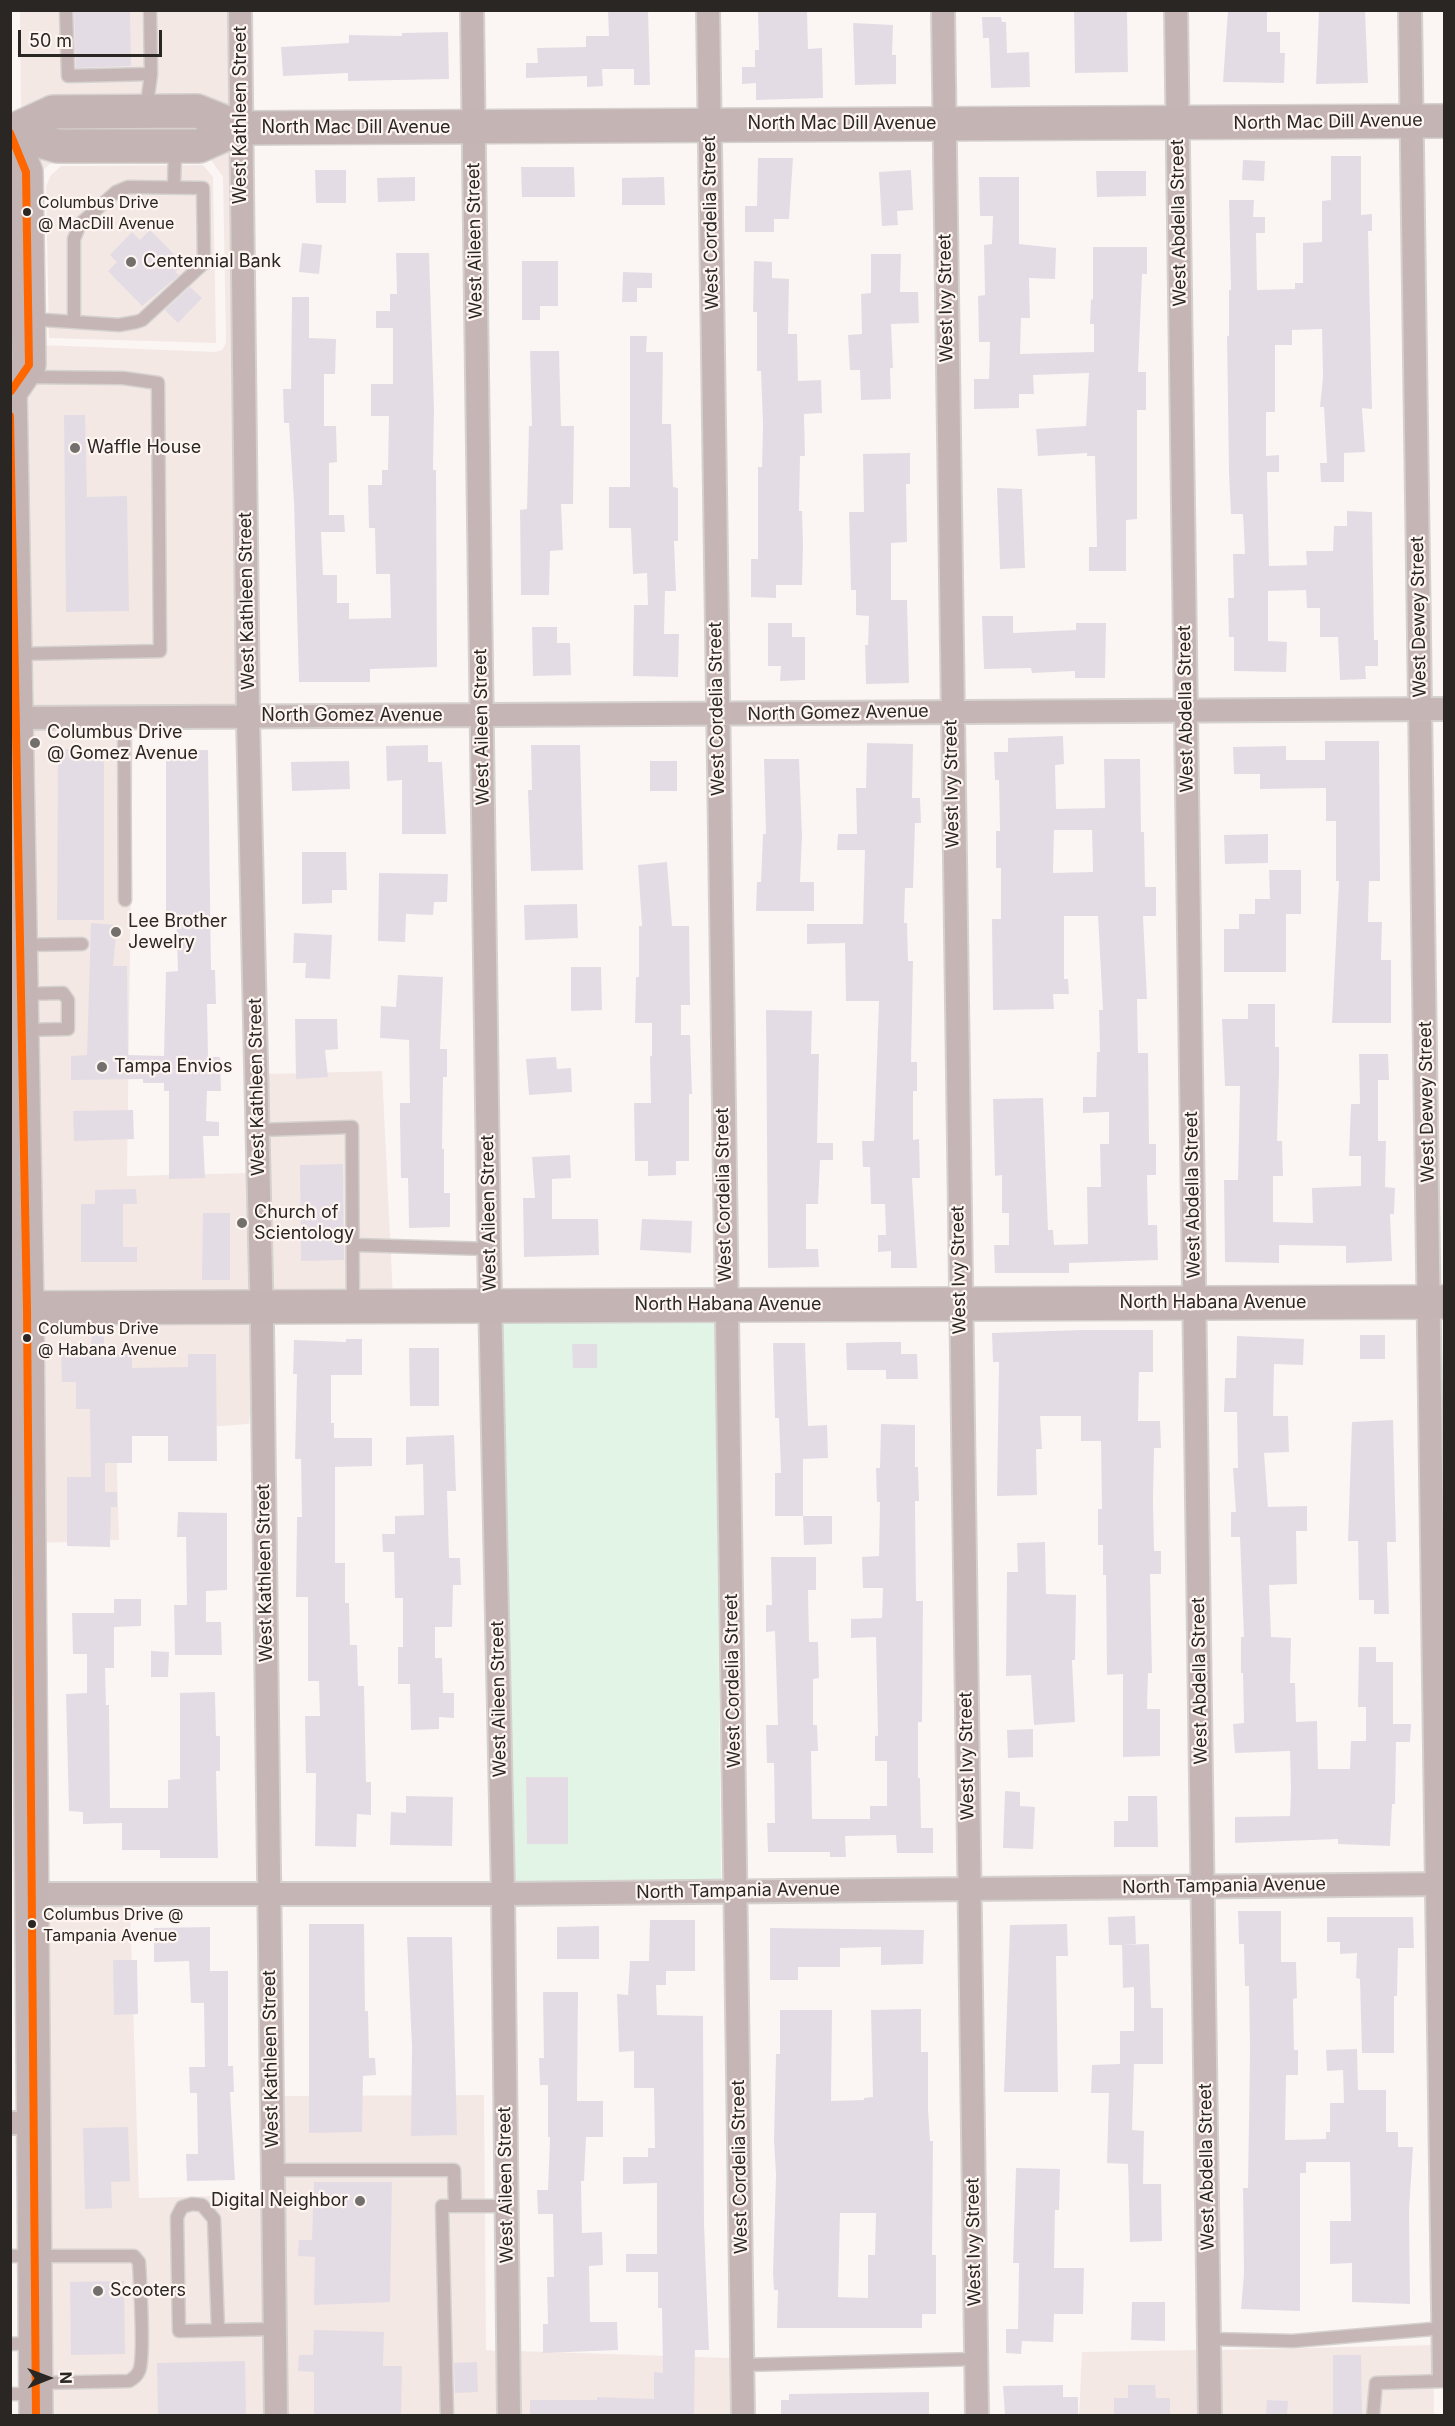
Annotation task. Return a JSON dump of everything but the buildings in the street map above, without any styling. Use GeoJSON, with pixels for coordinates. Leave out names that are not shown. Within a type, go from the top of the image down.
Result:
{"type":"FeatureCollection","features":[{"type":"Feature","properties":{"kind":"street","name":"West Kathleen Street"},"geometry":{"type":"LineString","coordinates":[[240,10],[248,717],[262,1308],[276,2415]]}},
{"type":"Feature","properties":{"kind":"street","name":"West Aileen Street"},"geometry":{"type":"LineString","coordinates":[[472,10],[489,1248],[503,1894],[509,2415]]}},
{"type":"Feature","properties":{"kind":"street","name":"West Cordelia Street"},"geometry":{"type":"LineString","coordinates":[[708,10],[743,2415]]}},
{"type":"Feature","properties":{"kind":"street","name":"West Ivy Street"},"geometry":{"type":"LineString","coordinates":[[943,10],[951,711],[977,2415]]}},
{"type":"Feature","properties":{"kind":"street","name":"West Abdella Street"},"geometry":{"type":"LineString","coordinates":[[1176,10],[1210,2415]]}},
{"type":"Feature","properties":{"kind":"street","name":"West Dewey Street"},"geometry":{"type":"LineString","coordinates":[[1410,10],[1420,709],[1438,1302],[1444,2374]]}},
{"type":"Feature","properties":{"kind":"street","name":"North Mac Dill Avenue"},"geometry":{"type":"LineString","coordinates":[[240,128],[199,146],[57,146],[10,132],[53,112],[146,111],[197,111],[240,128],[710,124],[1177,124],[1444,120]]}},
{"type":"Feature","properties":{"kind":"street"},"geometry":{"type":"LineString","coordinates":[[10,132],[26,172],[29,365],[13,387],[12,654],[15,718],[14,891],[20,945],[21,1030],[16,1086],[20,1716],[32,1894],[22,2123],[23,2344],[29,2397]]}},
{"type":"Feature","properties":{"kind":"street","name":"North Gomez Avenue"},"geometry":{"type":"LineString","coordinates":[[15,718],[1444,709]]}},
{"type":"Feature","properties":{"kind":"street","name":"North Habana Avenue"},"geometry":{"type":"LineString","coordinates":[[19,1309],[1438,1302]]}},
{"type":"Feature","properties":{"kind":"street","name":"North Tampania Avenue"},"geometry":{"type":"LineString","coordinates":[[32,1894],[269,1896],[1442,1884]]}},
{"type":"Feature","properties":{"kind":"lane"},"geometry":{"type":"LineString","coordinates":[[66,10],[68,76],[151,74]]}},
{"type":"Feature","properties":{"kind":"lane"},"geometry":{"type":"LineString","coordinates":[[146,111],[151,74],[150,10]]}},
{"type":"Feature","properties":{"kind":"lane"},"geometry":{"type":"LineString","coordinates":[[174,186],[175,146]]}},
{"type":"Feature","properties":{"kind":"lane"},"geometry":{"type":"LineString","coordinates":[[28,319],[74,320],[119,325],[142,320],[204,263],[203,188],[128,187],[116,192],[80,224],[74,238],[74,320]]}},
{"type":"Feature","properties":{"kind":"lane"},"geometry":{"type":"LineString","coordinates":[[12,654],[160,651],[158,382],[123,378],[13,387]]}},
{"type":"Feature","properties":{"kind":"lane"},"geometry":{"type":"LineString","coordinates":[[124,717],[125,900]]}},
{"type":"Feature","properties":{"kind":"lane"},"geometry":{"type":"LineString","coordinates":[[20,945],[82,944]]}},
{"type":"Feature","properties":{"kind":"lane"},"geometry":{"type":"LineString","coordinates":[[20,994],[63,993],[68,1000],[68,1029],[21,1030]]}},
{"type":"Feature","properties":{"kind":"lane"},"geometry":{"type":"LineString","coordinates":[[258,1130],[352,1127],[355,1245],[353,1308]]}},
{"type":"Feature","properties":{"kind":"lane"},"geometry":{"type":"LineString","coordinates":[[355,1245],[489,1248]]}},
{"type":"Feature","properties":{"kind":"lane"},"geometry":{"type":"LineString","coordinates":[[273,2170],[454,2170],[455,2206]]}},
{"type":"Feature","properties":{"kind":"lane"},"geometry":{"type":"LineString","coordinates":[[218,2330],[214,2218],[209,2210],[192,2204],[182,2207],[177,2217],[179,2331],[275,2329]]}},
{"type":"Feature","properties":{"kind":"lane"},"geometry":{"type":"LineString","coordinates":[[447,2415],[442,2206],[506,2206]]}},
{"type":"Feature","properties":{"kind":"lane"},"geometry":{"type":"LineString","coordinates":[[22,2256],[134,2256],[139,2262],[140,2370],[129,2381],[29,2397]]}},
{"type":"Feature","properties":{"kind":"lane"},"geometry":{"type":"LineString","coordinates":[[1209,2340],[1293,2341],[1444,2328]]}},
{"type":"Feature","properties":{"kind":"lane"},"geometry":{"type":"LineString","coordinates":[[742,2365],[976,2360]]}},
{"type":"Feature","properties":{"kind":"lane"},"geometry":{"type":"LineString","coordinates":[[1373,2415],[1376,2383],[1444,2381]]}},
{"type":"Feature","properties":{"kind":"shaded area"},"geometry":{"type":"Polygon","coordinates":[[[20,11],[229,11],[229,113],[21,116],[20,11]]]}},
{"type":"Feature","properties":{"kind":"shaded area"},"geometry":{"type":"Polygon","coordinates":[[[229,144],[237,707],[26,708],[26,394],[43,345],[215,352],[222,350],[226,343],[223,177],[211,160],[206,157],[55,160],[44,169],[37,182],[28,148],[229,144]]]}},
{"type":"Feature","properties":{"kind":"shaded area","name":"Centennial Bank"},"geometry":{"type":"Polygon","coordinates":[[[203,165],[213,177],[216,343],[49,338],[46,186],[51,175],[61,166],[203,165]]]}},
{"type":"Feature","properties":{"kind":"shaded area"},"geometry":{"type":"Polygon","coordinates":[[[26,728],[133,728],[127,1176],[247,1173],[250,1298],[38,1298],[26,728]]]}},
{"type":"Feature","properties":{"kind":"shaded area"},"geometry":{"type":"Polygon","coordinates":[[[382,1071],[393,1298],[273,1298],[267,1074],[382,1071]]]}},
{"type":"Feature","properties":{"kind":"shaded area"},"geometry":{"type":"Polygon","coordinates":[[[38,1318],[251,1318],[252,1399],[249,1424],[116,1433],[119,1540],[40,1543],[38,1318]]]}},
{"type":"Feature","properties":{"kind":"shaded area"},"geometry":{"type":"Polygon","coordinates":[[[43,1904],[130,1904],[139,2198],[262,2195],[265,2415],[47,2415],[43,1904]]]}},
{"type":"Feature","properties":{"kind":"shaded area"},"geometry":{"type":"Polygon","coordinates":[[[484,2095],[486,2350],[497,2351],[498,2415],[287,2415],[283,2096],[484,2095]]]}},
{"type":"Feature","properties":{"kind":"shaded area"},"geometry":{"type":"Polygon","coordinates":[[[1433,2345],[1434,2415],[1222,2415],[1221,2350],[1433,2345]]]}},
{"type":"Feature","properties":{"kind":"shaded area"},"geometry":{"type":"Polygon","coordinates":[[[1198,2350],[1199,2415],[1079,2416],[1082,2352],[1198,2350]]]}},
{"type":"Feature","properties":{"kind":"shaded area"},"geometry":{"type":"Polygon","coordinates":[[[519,2351],[730,2358],[731,2415],[520,2415],[519,2351]]]}},
{"type":"Feature","properties":{"kind":"green space"},"geometry":{"type":"Polygon","coordinates":[[[715,1316],[721,1881],[514,1884],[502,1317],[715,1316]]]}},
{"type":"Feature","properties":{"kind":"transit line"},"geometry":{"type":"LineString","coordinates":[[10,133],[26,172],[29,365],[11,391]]}},
{"type":"Feature","properties":{"kind":"transit line"},"geometry":{"type":"LineString","coordinates":[[10,416],[27,1309],[36,2416]]}},
{"type":"Feature","properties":{"kind":"place","name":"Columbus Drive @ MacDill Avenue"},"geometry":{"type":"Point","coordinates":[27,212]}},
{"type":"Feature","properties":{"kind":"place","name":"Centennial Bank"},"geometry":{"type":"Point","coordinates":[131,262]}},
{"type":"Feature","properties":{"kind":"place","name":"Waffle House"},"geometry":{"type":"Point","coordinates":[75,448]}},
{"type":"Feature","properties":{"kind":"place","name":"Columbus Drive @ Gomez Avenue"},"geometry":{"type":"Point","coordinates":[35,743]}},
{"type":"Feature","properties":{"kind":"place","name":"Lee Brother Jewelry"},"geometry":{"type":"Point","coordinates":[116,932]}},
{"type":"Feature","properties":{"kind":"place","name":"Tampa Envios"},"geometry":{"type":"Point","coordinates":[102,1067]}},
{"type":"Feature","properties":{"kind":"place","name":"Church of Scientology"},"geometry":{"type":"Point","coordinates":[242,1223]}},
{"type":"Feature","properties":{"kind":"place","name":"Columbus Drive @ Habana Avenue"},"geometry":{"type":"Point","coordinates":[27,1338]}},
{"type":"Feature","properties":{"kind":"place","name":"Columbus Drive @ Tampania Avenue"},"geometry":{"type":"Point","coordinates":[32,1924]}},
{"type":"Feature","properties":{"kind":"place","name":"Digital Neighbor"},"geometry":{"type":"Point","coordinates":[360,2201]}},
{"type":"Feature","properties":{"kind":"place","name":"Scooters"},"geometry":{"type":"Point","coordinates":[98,2291]}}]}
